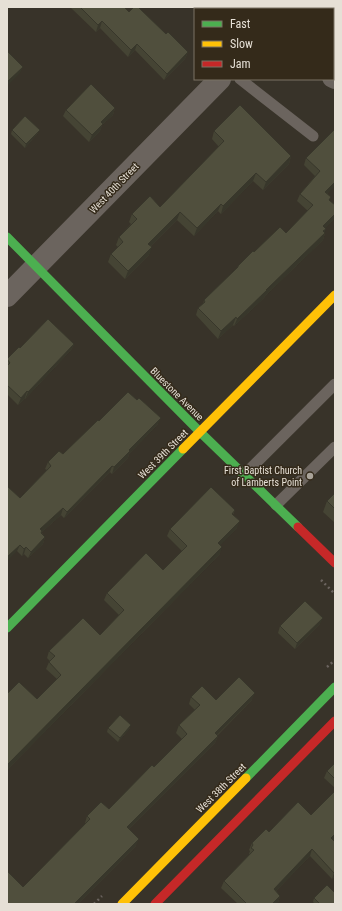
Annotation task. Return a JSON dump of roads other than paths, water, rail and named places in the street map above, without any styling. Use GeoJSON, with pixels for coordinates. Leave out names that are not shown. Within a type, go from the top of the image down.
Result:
{"type":"FeatureCollection","features":[{"type":"Feature","properties":{"kind":"street","name":"West 40th Street"},"geometry":{"type":"LineString","coordinates":[[7,296],[219,80]]}},
{"type":"Feature","properties":{"kind":"street","name":"Bluestone Avenue"},"geometry":{"type":"LineString","coordinates":[[7,237],[200,432],[335,563]]}},
{"type":"Feature","properties":{"kind":"street","name":"West 39th Street"},"geometry":{"type":"LineString","coordinates":[[7,628],[335,296]]}},
{"type":"Feature","properties":{"kind":"street","name":"West 38th Street"},"geometry":{"type":"LineString","coordinates":[[122,904],[335,687]]}},
{"type":"Feature","properties":{"kind":"street"},"geometry":{"type":"LineString","coordinates":[[155,904],[335,721]]}},
{"type":"Feature","properties":{"kind":"lane"},"geometry":{"type":"LineString","coordinates":[[241,80],[313,136]]}},
{"type":"Feature","properties":{"kind":"lane"},"geometry":{"type":"LineString","coordinates":[[244,475],[335,384]]}},
{"type":"Feature","properties":{"kind":"lane"},"geometry":{"type":"LineString","coordinates":[[276,506],[335,447]]}},
{"type":"Feature","properties":{"kind":"place","name":"First Baptist Church of Lamberts Point"},"geometry":{"type":"Point","coordinates":[310,476]}}]}
